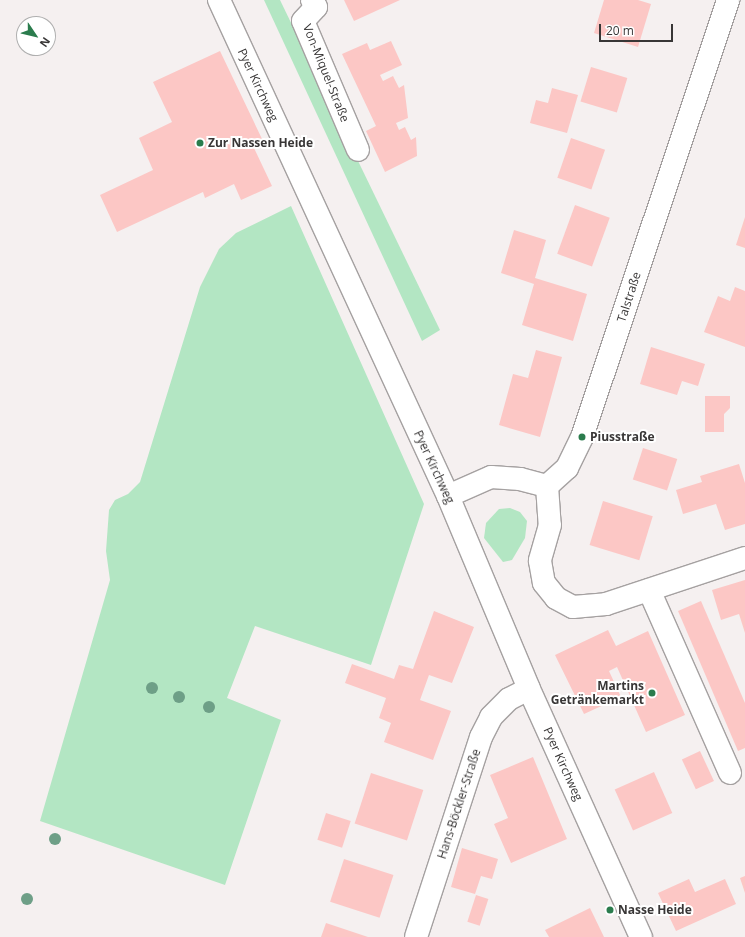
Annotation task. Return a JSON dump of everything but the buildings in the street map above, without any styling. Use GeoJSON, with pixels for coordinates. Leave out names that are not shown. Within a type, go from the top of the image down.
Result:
{"type":"FeatureCollection","features":[{"type":"Feature","properties":{"kind":"street","name":"Pyer Kirchweg"},"geometry":{"type":"LineString","coordinates":[[219,0],[448,496],[529,689],[641,937]]}},
{"type":"Feature","properties":{"kind":"street","name":"Von-Miquel-Straße"},"geometry":{"type":"LineString","coordinates":[[312,0],[316,7],[303,21],[358,150]]}},
{"type":"Feature","properties":{"kind":"street","name":"Talstraße"},"geometry":{"type":"LineString","coordinates":[[547,486],[567,468],[582,437],[728,0]]}},
{"type":"Feature","properties":{"kind":"street"},"geometry":{"type":"LineString","coordinates":[[448,496],[492,477],[520,479],[547,486],[550,525],[540,561],[544,583],[556,598],[573,607],[606,604],[745,558]]}},
{"type":"Feature","properties":{"kind":"street"},"geometry":{"type":"LineString","coordinates":[[649,590],[730,773]]}},
{"type":"Feature","properties":{"kind":"street","name":"Hans-Böckler-Straße"},"geometry":{"type":"LineString","coordinates":[[416,937],[481,737],[491,717],[509,699],[529,689]]}},
{"type":"Feature","properties":{"kind":"green space"},"geometry":{"type":"Polygon","coordinates":[[[264,0],[280,0],[440,330],[422,341],[264,0]]]}},
{"type":"Feature","properties":{"kind":"green space"},"geometry":{"type":"Polygon","coordinates":[[[291,206],[424,504],[371,665],[255,626],[227,698],[281,720],[225,885],[40,821],[110,580],[106,551],[109,510],[115,500],[128,494],[140,482],[200,287],[219,249],[236,233],[291,206]]]}},
{"type":"Feature","properties":{"kind":"green space"},"geometry":{"type":"Polygon","coordinates":[[[510,508],[520,512],[527,521],[525,538],[512,560],[503,562],[484,538],[486,523],[499,509],[510,508]]]}},
{"type":"Feature","properties":{"kind":"place","name":"Zur Nassen Heide"},"geometry":{"type":"Point","coordinates":[200,143]}},
{"type":"Feature","properties":{"kind":"place","name":"Piusstraße"},"geometry":{"type":"Point","coordinates":[582,437]}},
{"type":"Feature","properties":{"kind":"place","name":"Martins Getränkemarkt"},"geometry":{"type":"Point","coordinates":[652,693]}},
{"type":"Feature","properties":{"kind":"place","name":"Nasse Heide"},"geometry":{"type":"Point","coordinates":[610,910]}}]}
